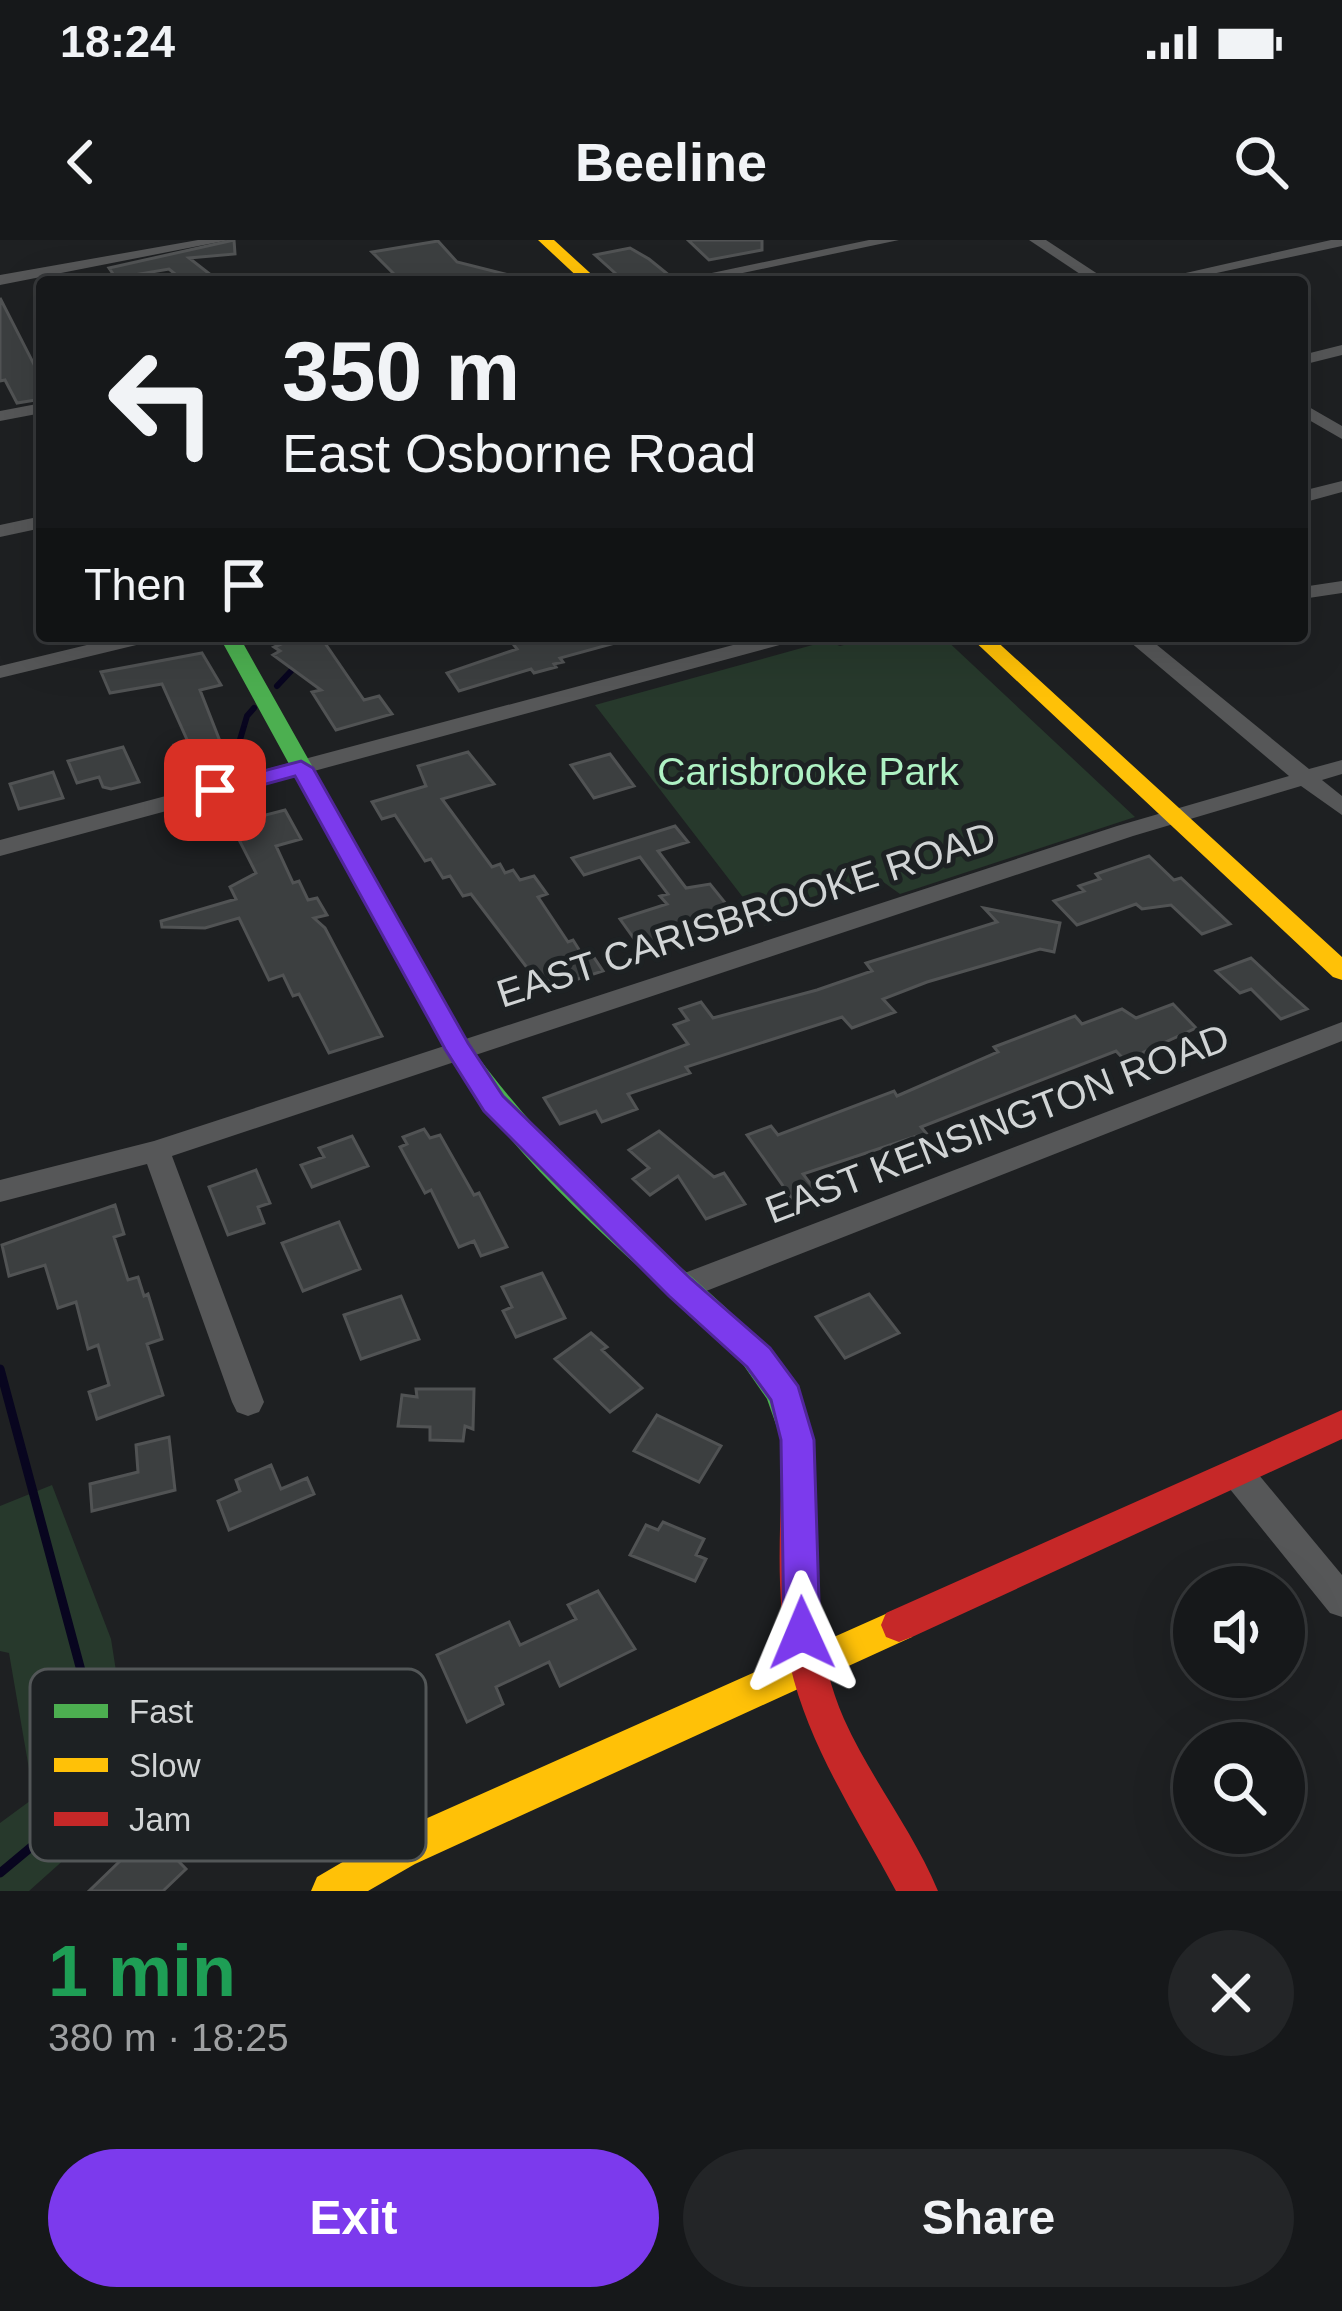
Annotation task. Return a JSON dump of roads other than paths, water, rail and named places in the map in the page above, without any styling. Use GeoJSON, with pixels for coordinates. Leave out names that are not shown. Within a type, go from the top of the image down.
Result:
{"type":"FeatureCollection","features":[{"type":"Feature","properties":{"kind":"street"},"geometry":{"type":"LineString","coordinates":[[52,276],[79,265],[223,240]]}},
{"type":"Feature","properties":{"kind":"street"},"geometry":{"type":"LineString","coordinates":[[544,240],[585,276]]}},
{"type":"Feature","properties":{"kind":"street"},"geometry":{"type":"LineString","coordinates":[[708,276],[892,240]]}},
{"type":"Feature","properties":{"kind":"street"},"geometry":{"type":"LineString","coordinates":[[1036,240],[1093,276]]}},
{"type":"Feature","properties":{"kind":"street"},"geometry":{"type":"LineString","coordinates":[[1182,276],[1342,242]]}},
{"type":"Feature","properties":{"kind":"street"},"geometry":{"type":"LineString","coordinates":[[42,276],[54,252],[79,265]]}},
{"type":"Feature","properties":{"kind":"street"},"geometry":{"type":"LineString","coordinates":[[0,280],[36,281]]}},
{"type":"Feature","properties":{"kind":"street"},"geometry":{"type":"LineString","coordinates":[[1308,358],[1342,350]]}},
{"type":"Feature","properties":{"kind":"street"},"geometry":{"type":"LineString","coordinates":[[0,416],[36,409]]}},
{"type":"Feature","properties":{"kind":"street"},"geometry":{"type":"LineString","coordinates":[[1308,412],[1342,434]]}},
{"type":"Feature","properties":{"kind":"street"},"geometry":{"type":"LineString","coordinates":[[1308,495],[1342,485]]}},
{"type":"Feature","properties":{"kind":"street"},"geometry":{"type":"LineString","coordinates":[[0,531],[36,522]]}},
{"type":"Feature","properties":{"kind":"street"},"geometry":{"type":"LineString","coordinates":[[1308,592],[1342,587]]}},
{"type":"Feature","properties":{"kind":"street"},"geometry":{"type":"LineString","coordinates":[[0,672],[125,642]]}},
{"type":"Feature","properties":{"kind":"street"},"geometry":{"type":"LineString","coordinates":[[232,642],[458,1049],[494,1103],[680,1288],[759,1357],[786,1395],[798,1440],[802,1633],[809,1668],[821,1708],[918,1891]]}},
{"type":"Feature","properties":{"kind":"street"},"geometry":{"type":"LineString","coordinates":[[0,848],[769,642]]}},
{"type":"Feature","properties":{"kind":"street"},"geometry":{"type":"LineString","coordinates":[[985,642],[1342,971]]}},
{"type":"Feature","properties":{"kind":"street"},"geometry":{"type":"LineString","coordinates":[[1140,642],[1342,808]]}},
{"type":"Feature","properties":{"kind":"street","name":"EAST CARISBROOKE ROAD"},"geometry":{"type":"LineString","coordinates":[[0,1191],[156,1150],[1173,817],[1342,767]]}},
{"type":"Feature","properties":{"kind":"street","name":"EAST KENSINGTON ROAD"},"geometry":{"type":"LineString","coordinates":[[680,1288],[1342,1031]]}},
{"type":"Feature","properties":{"kind":"street"},"geometry":{"type":"LineString","coordinates":[[156,1150],[248,1402]]}},
{"type":"Feature","properties":{"kind":"street"},"geometry":{"type":"LineString","coordinates":[[426,1839],[1342,1424]]}},
{"type":"Feature","properties":{"kind":"street"},"geometry":{"type":"LineString","coordinates":[[1238,1473],[1342,1601]]}},
{"type":"Feature","properties":{"kind":"street"},"geometry":{"type":"LineString","coordinates":[[332,1891],[382,1861]]}},
{"type":"Feature","properties":{"kind":"waterway"},"geometry":{"type":"LineString","coordinates":[[277,686],[291,671]]}},
{"type":"Feature","properties":{"kind":"waterway"},"geometry":{"type":"LineString","coordinates":[[231,770],[247,716],[254,708]]}},
{"type":"Feature","properties":{"kind":"waterway"},"geometry":{"type":"LineString","coordinates":[[0,1369],[81,1669]]}},
{"type":"Feature","properties":{"kind":"waterway"},"geometry":{"type":"LineString","coordinates":[[0,1873],[30,1848]]}},
{"type":"Feature","properties":{"kind":"park label","name":"Carisbrooke Park"},"geometry":{"type":"Point","coordinates":[808,771]}}]}
